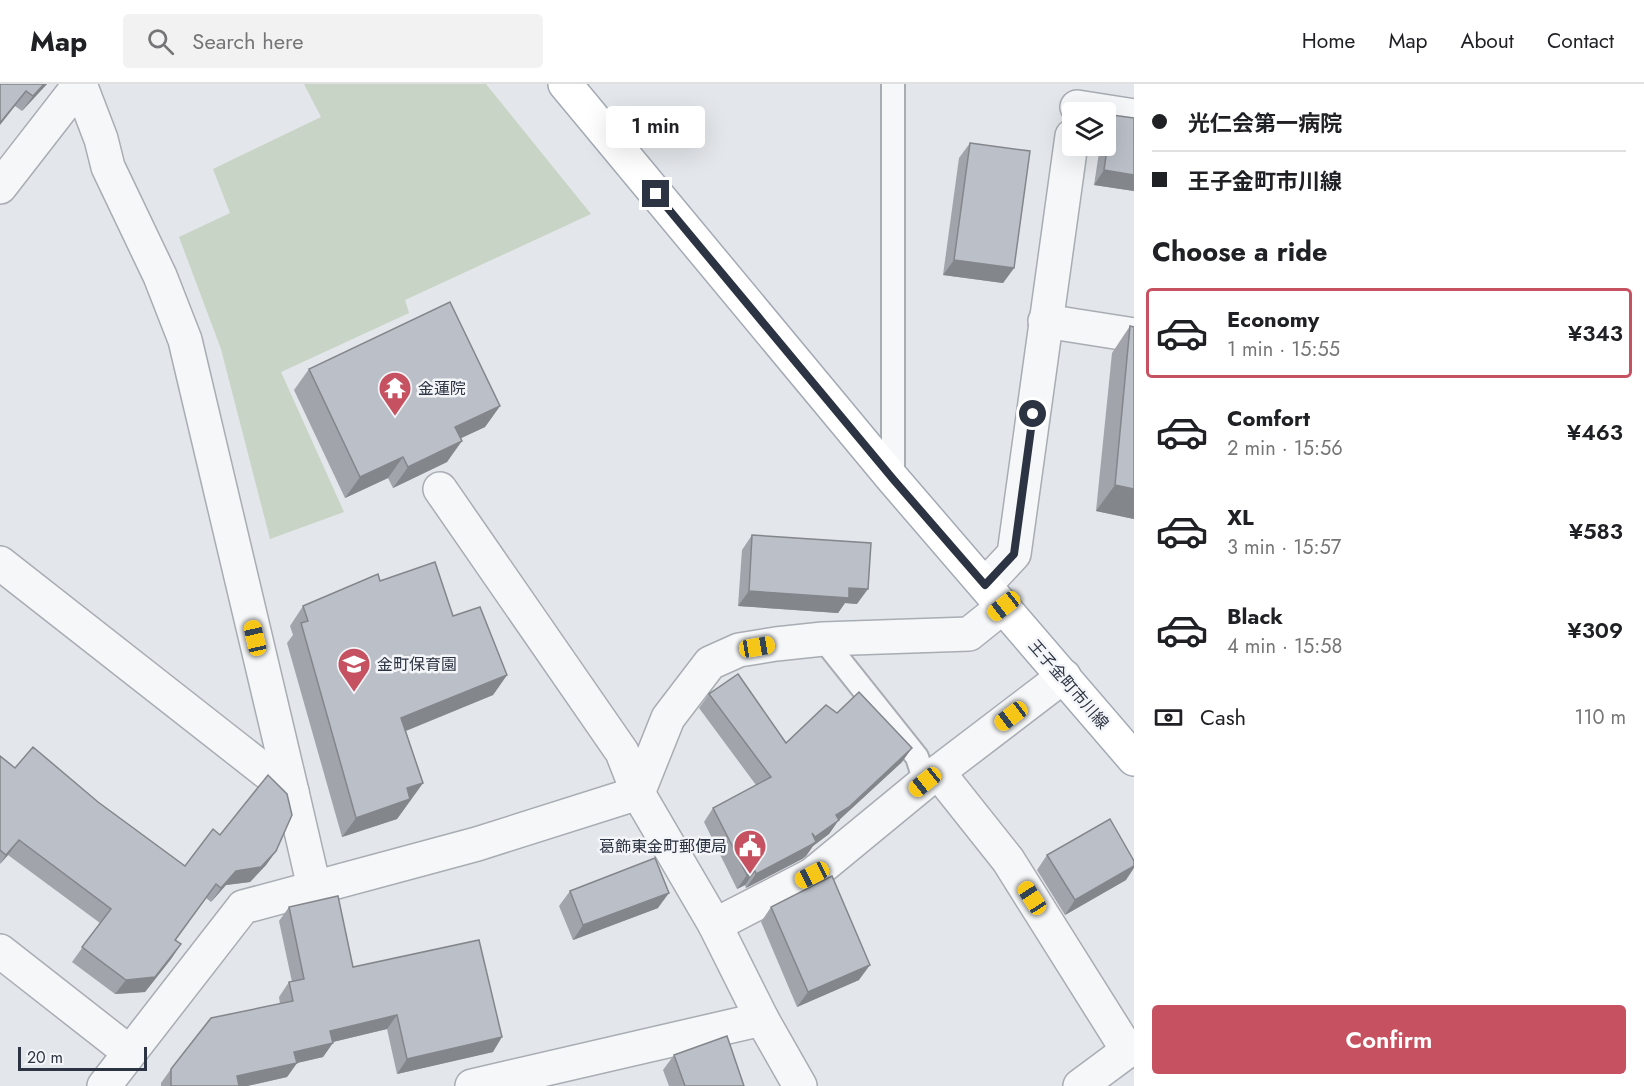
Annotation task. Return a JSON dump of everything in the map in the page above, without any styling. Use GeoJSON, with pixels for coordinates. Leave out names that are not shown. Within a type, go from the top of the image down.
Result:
{"type":"FeatureCollection","features":[{"type":"Feature","properties":{"kind":"main road","name":"王子金町市川線"},"geometry":{"type":"LineString","coordinates":[[565,84],[893,479],[1134,759]]}},
{"type":"Feature","properties":{"kind":"street"},"geometry":{"type":"LineString","coordinates":[[0,187],[80,84]]}},
{"type":"Feature","properties":{"kind":"street"},"geometry":{"type":"LineString","coordinates":[[80,84],[101,139],[108,167],[160,276],[185,340],[314,888]]}},
{"type":"Feature","properties":{"kind":"street"},"geometry":{"type":"LineString","coordinates":[[1116,114],[1134,116]]}},
{"type":"Feature","properties":{"kind":"street"},"geometry":{"type":"LineString","coordinates":[[638,793],[668,718],[710,663],[739,650],[823,639],[969,634],[994,596],[1014,554],[1069,156]]}},
{"type":"Feature","properties":{"kind":"street"},"geometry":{"type":"LineString","coordinates":[[1045,321],[1134,335]]}},
{"type":"Feature","properties":{"kind":"street"},"geometry":{"type":"LineString","coordinates":[[440,489],[622,752],[638,793],[715,925],[762,1019],[800,1086]]}},
{"type":"Feature","properties":{"kind":"street"},"geometry":{"type":"LineString","coordinates":[[0,563],[292,792]]}},
{"type":"Feature","properties":{"kind":"street"},"geometry":{"type":"LineString","coordinates":[[715,925],[812,875],[931,777],[1064,676]]}},
{"type":"Feature","properties":{"kind":"street"},"geometry":{"type":"LineString","coordinates":[[931,777],[1008,860],[1131,1049],[1080,1086]]}},
{"type":"Feature","properties":{"kind":"street"},"geometry":{"type":"LineString","coordinates":[[104,1086],[243,908],[477,844],[638,793]]}},
{"type":"Feature","properties":{"kind":"street"},"geometry":{"type":"LineString","coordinates":[[0,951],[129,1052]]}},
{"type":"Feature","properties":{"kind":"street"},"geometry":{"type":"LineString","coordinates":[[472,1086],[762,1019]]}},
{"type":"Feature","properties":{"kind":"lane"},"geometry":{"type":"LineString","coordinates":[[893,84],[893,479]]}},
{"type":"Feature","properties":{"kind":"lane"},"geometry":{"type":"LineString","coordinates":[[823,639],[931,777]]}},
{"type":"Feature","properties":{"kind":"green space"},"geometry":{"type":"Polygon","coordinates":[[[304,84],[486,84],[591,214],[405,300],[409,313],[281,372],[344,512],[270,539],[221,349],[179,237],[230,213],[213,169],[321,117],[304,84]]]}},
{"type":"Feature","properties":{"kind":"building"},"geometry":{"type":"Polygon","coordinates":[[[0,84],[44,84],[33,96],[26,91],[0,123],[0,84]]]}},
{"type":"Feature","properties":{"kind":"building"},"geometry":{"type":"Polygon","coordinates":[[[1116,116],[1134,118],[1134,175],[1104,170],[1106,156],[1116,156],[1116,116]]]}},
{"type":"Feature","properties":{"kind":"building"},"geometry":{"type":"Polygon","coordinates":[[[970,143],[1030,151],[1014,268],[954,260],[970,143]]]}},
{"type":"Feature","properties":{"kind":"building"},"geometry":{"type":"Polygon","coordinates":[[[450,302],[500,406],[455,427],[462,441],[408,467],[403,457],[360,477],[309,369],[450,302]]]}},
{"type":"Feature","properties":{"kind":"building"},"geometry":{"type":"Polygon","coordinates":[[[1130,326],[1134,327],[1134,489],[1115,485],[1130,326]]]}},
{"type":"Feature","properties":{"kind":"building"},"geometry":{"type":"Polygon","coordinates":[[[752,535],[871,543],[868,589],[849,588],[849,598],[749,591],[752,535]]]}},
{"type":"Feature","properties":{"kind":"building"},"geometry":{"type":"Polygon","coordinates":[[[435,562],[453,616],[480,607],[507,675],[401,718],[423,783],[407,788],[410,799],[356,818],[301,623],[308,621],[303,606],[378,574],[380,581],[435,562]]]}},
{"type":"Feature","properties":{"kind":"building"},"geometry":{"type":"Polygon","coordinates":[[[738,674],[786,743],[826,705],[837,713],[859,692],[912,748],[849,807],[836,815],[839,820],[815,837],[812,833],[816,842],[756,874],[755,871],[747,875],[713,808],[771,777],[709,694],[738,674]]]}},
{"type":"Feature","properties":{"kind":"building"},"geometry":{"type":"Polygon","coordinates":[[[33,747],[98,802],[185,866],[213,829],[220,835],[268,775],[287,794],[292,815],[276,851],[261,867],[236,871],[221,888],[216,884],[175,940],[181,944],[155,977],[126,980],[82,947],[111,909],[19,840],[6,855],[0,850],[0,756],[15,768],[33,747]]]}},
{"type":"Feature","properties":{"kind":"building"},"geometry":{"type":"Polygon","coordinates":[[[1110,819],[1134,861],[1134,866],[1075,900],[1047,855],[1110,819]]]}},
{"type":"Feature","properties":{"kind":"building"},"geometry":{"type":"Polygon","coordinates":[[[655,858],[669,893],[583,925],[570,891],[655,858]]]}},
{"type":"Feature","properties":{"kind":"building"},"geometry":{"type":"Polygon","coordinates":[[[832,876],[870,965],[808,992],[771,907],[832,876]]]}},
{"type":"Feature","properties":{"kind":"building"},"geometry":{"type":"Polygon","coordinates":[[[338,896],[353,967],[479,940],[502,1037],[407,1059],[397,1015],[330,1031],[333,1043],[294,1052],[297,1063],[237,1076],[239,1086],[171,1086],[171,1069],[211,1018],[293,1001],[289,982],[304,979],[289,907],[338,896]]]}},
{"type":"Feature","properties":{"kind":"building"},"geometry":{"type":"Polygon","coordinates":[[[727,1036],[744,1086],[685,1086],[674,1055],[727,1036]]]}},
{"type":"Feature","properties":{"kind":"place","name":"金蓮院"},"geometry":{"type":"Point","coordinates":[395,417]}},
{"type":"Feature","properties":{"kind":"place","name":"金町保育園"},"geometry":{"type":"Point","coordinates":[354,693]}},
{"type":"Feature","properties":{"kind":"place","name":"葛飾東金町郵便局"},"geometry":{"type":"Point","coordinates":[750,875]}},
{"type":"Feature","properties":{"kind":"route"},"geometry":{"type":"LineString","coordinates":[[656,194],[893,479],[985,585],[1014,554],[1033,414]]}}]}
